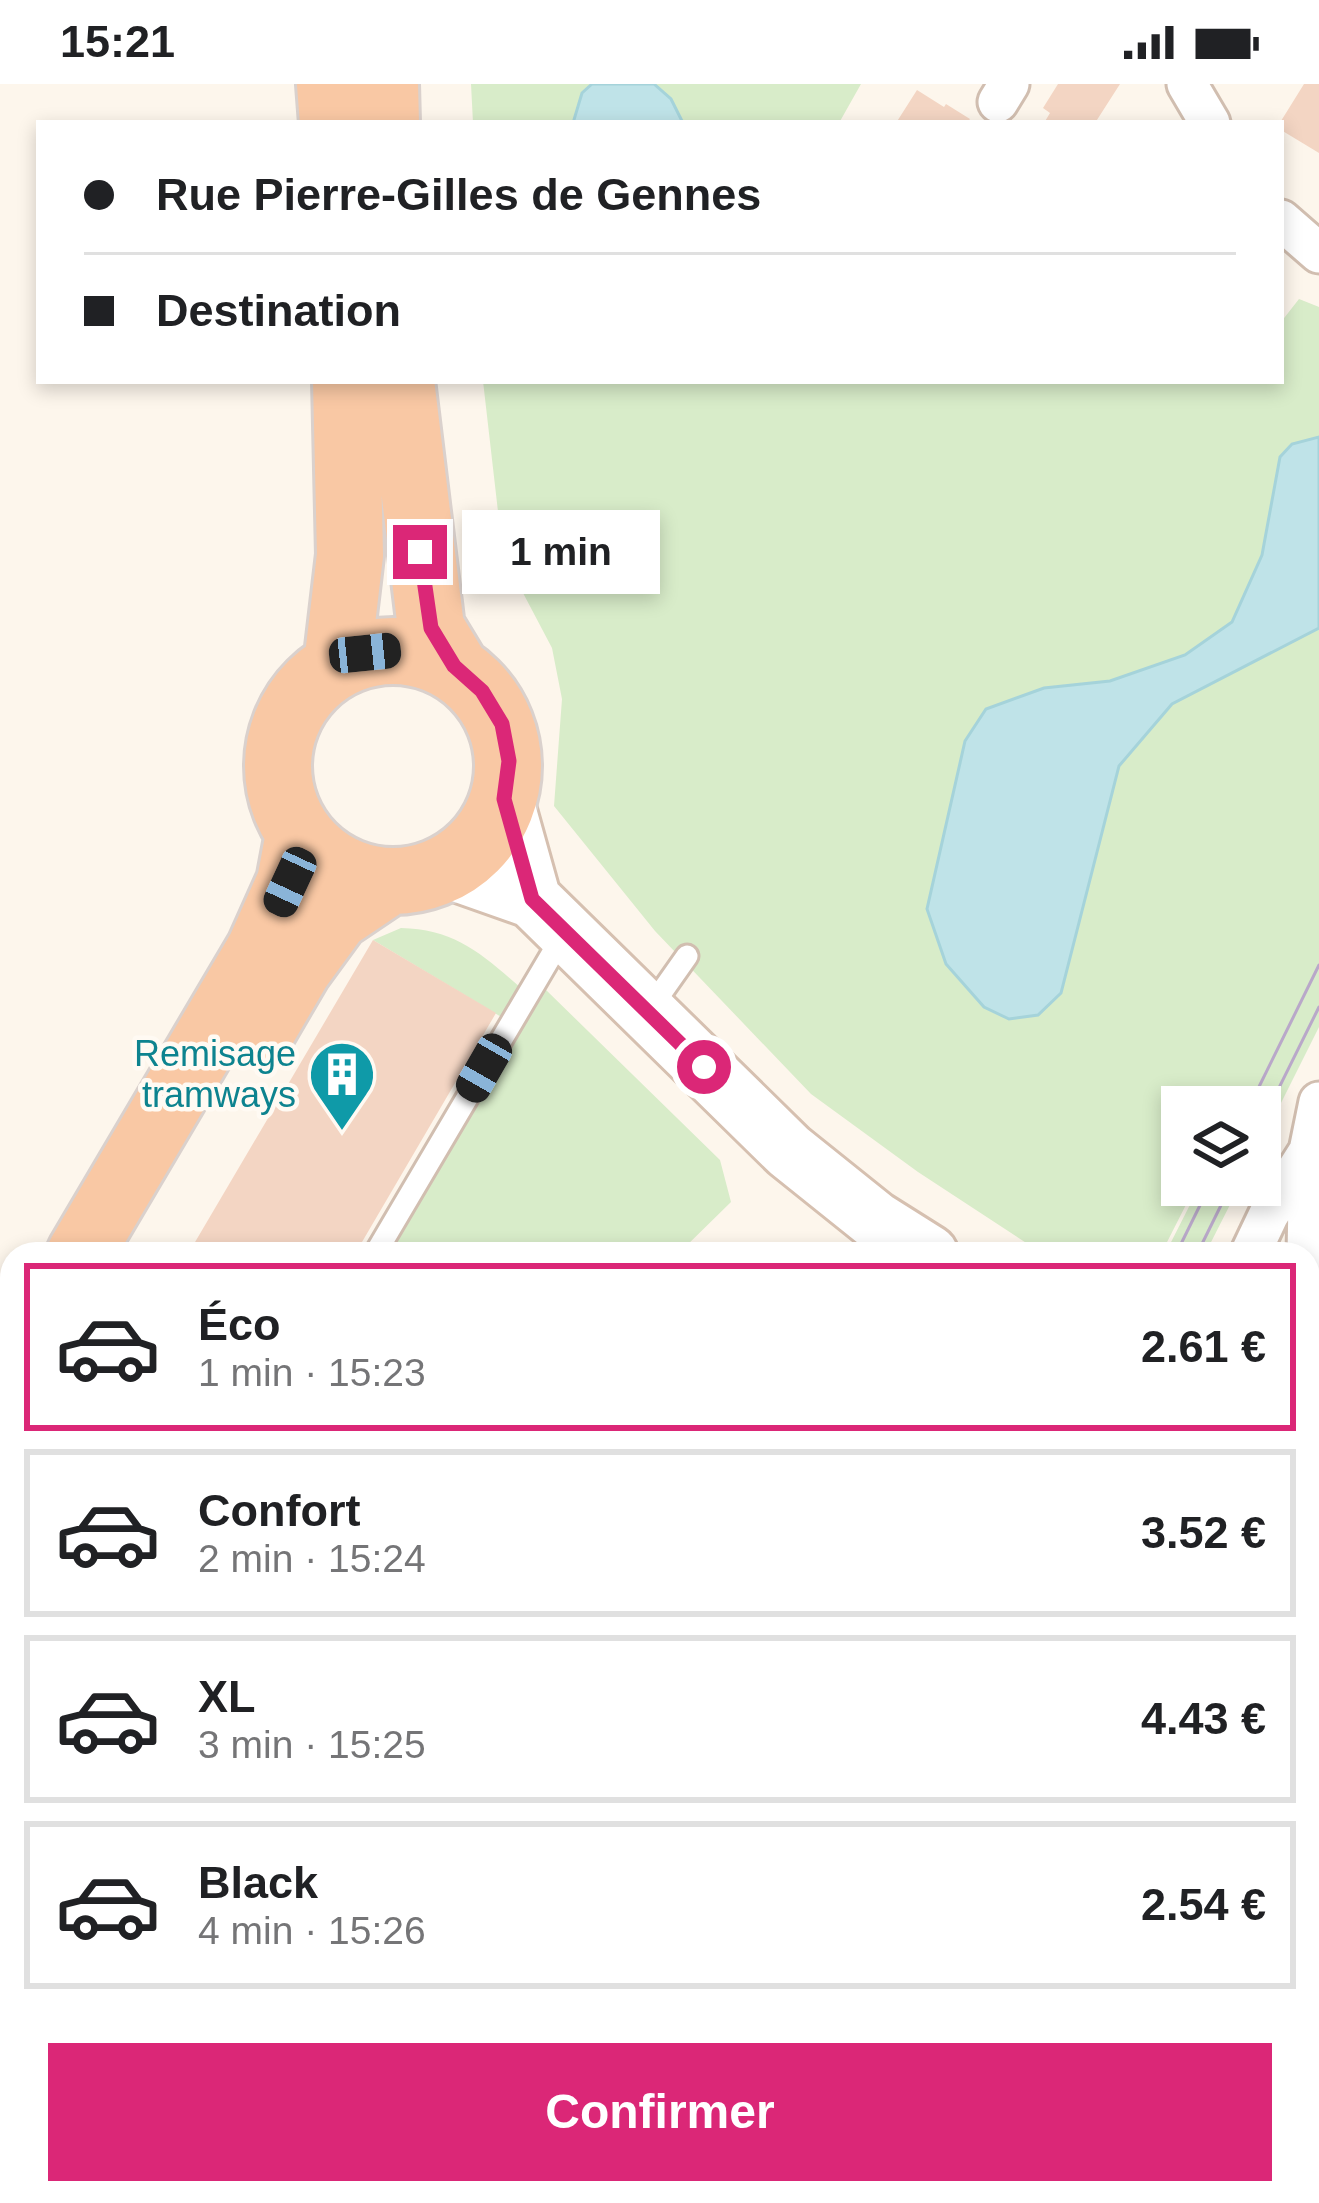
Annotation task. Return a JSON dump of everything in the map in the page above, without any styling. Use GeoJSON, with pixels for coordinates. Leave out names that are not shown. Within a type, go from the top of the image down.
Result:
{"type":"FeatureCollection","features":[{"type":"Feature","properties":{"kind":"highway"},"geometry":{"type":"LineString","coordinates":[[330,84],[332,120]]}},
{"type":"Feature","properties":{"kind":"highway"},"geometry":{"type":"LineString","coordinates":[[385,84],[386,120]]}},
{"type":"Feature","properties":{"kind":"highway"},"geometry":{"type":"LineString","coordinates":[[337,664],[350,555],[346,384]]}},
{"type":"Feature","properties":{"kind":"highway"},"geometry":{"type":"LineString","coordinates":[[137,1242],[298,970],[336,916],[483,840],[504,799],[509,761],[502,724],[482,691],[454,666],[431,628],[401,384]]}},
{"type":"Feature","properties":{"kind":"highway"},"geometry":{"type":"LineString","coordinates":[[417,876],[353,875],[323,859],[299,834],[284,805],[277,773],[280,740],[310,684],[337,664],[365,653],[395,650],[426,654],[454,666]]}},
{"type":"Feature","properties":{"kind":"highway"},"geometry":{"type":"LineString","coordinates":[[87,1242],[260,949],[290,882],[299,834]]}},
{"type":"Feature","properties":{"kind":"main road"},"geometry":{"type":"LineString","coordinates":[[504,799],[548,916],[789,1151],[886,1237]]}},
{"type":"Feature","properties":{"kind":"main road"},"geometry":{"type":"LineString","coordinates":[[417,876],[548,916]]}},
{"type":"Feature","properties":{"kind":"street"},"geometry":{"type":"LineString","coordinates":[[1187,84],[1208,120]]}},
{"type":"Feature","properties":{"kind":"street"},"geometry":{"type":"LineString","coordinates":[[1284,223],[1319,254]]}},
{"type":"Feature","properties":{"kind":"street"},"geometry":{"type":"LineString","coordinates":[[1307,1242],[1309,1151],[1319,1102]]}},
{"type":"Feature","properties":{"kind":"street"},"geometry":{"type":"LineString","coordinates":[[1256,1242],[1309,1151]]}},
{"type":"Feature","properties":{"kind":"lane"},"geometry":{"type":"LineString","coordinates":[[381,1242],[548,916]]}},
{"type":"Feature","properties":{"kind":"lane"},"geometry":{"type":"LineString","coordinates":[[648,1012],[687,956]]}},
{"type":"Feature","properties":{"kind":"green space"},"geometry":{"type":"Polygon","coordinates":[[[471,84],[861,84],[841,120],[473,120],[471,84]]]}},
{"type":"Feature","properties":{"kind":"green space"},"geometry":{"type":"Polygon","coordinates":[[[1299,299],[1319,307],[1319,1027],[1281,1103],[1281,1086],[1161,1086],[1161,1206],[1185,1206],[1167,1242],[1025,1242],[811,1094],[655,931],[554,806],[562,699],[552,648],[503,555],[483,384],[1284,384],[1284,318],[1299,299]]]}},
{"type":"Feature","properties":{"kind":"green space"},"geometry":{"type":"Polygon","coordinates":[[[401,928],[452,938],[521,988],[503,1018],[373,940],[401,928]]]}},
{"type":"Feature","properties":{"kind":"green space"},"geometry":{"type":"Polygon","coordinates":[[[545,989],[720,1160],[731,1202],[690,1242],[395,1242],[545,989]]]}},
{"type":"Feature","properties":{"kind":"green space"},"geometry":{"type":"Polygon","coordinates":[[[1189,1206],[1229,1206],[1211,1242],[1171,1242],[1189,1206]]]}},
{"type":"Feature","properties":{"kind":"water"},"geometry":{"type":"Polygon","coordinates":[[[592,84],[654,84],[671,99],[682,120],[574,120],[582,93],[592,84]]]}},
{"type":"Feature","properties":{"kind":"water"},"geometry":{"type":"Polygon","coordinates":[[[1319,437],[1319,628],[1172,704],[1119,766],[1061,993],[1038,1015],[1009,1019],[984,1007],[946,964],[927,909],[965,741],[986,709],[1044,688],[1110,681],[1185,655],[1232,622],[1262,555],[1280,457],[1292,444],[1319,437]]]}},
{"type":"Feature","properties":{"kind":"building"},"geometry":{"type":"Polygon","coordinates":[[[1058,84],[1120,84],[1097,120],[1046,120],[1050,113],[1043,108],[1058,84]]]}},
{"type":"Feature","properties":{"kind":"building"},"geometry":{"type":"Polygon","coordinates":[[[1304,84],[1319,84],[1319,153],[1284,132],[1282,120],[1304,84]]]}},
{"type":"Feature","properties":{"kind":"building"},"geometry":{"type":"Polygon","coordinates":[[[917,90],[970,119],[969,120],[898,120],[917,90]]]}},
{"type":"Feature","properties":{"kind":"building","name":"Remisage tramways"},"geometry":{"type":"Polygon","coordinates":[[[373,940],[496,1013],[362,1242],[195,1242],[373,940]]]}},
{"type":"Feature","properties":{"kind":"tram line"},"geometry":{"type":"LineString","coordinates":[[1259,1086],[1319,965]]}},
{"type":"Feature","properties":{"kind":"tram line"},"geometry":{"type":"LineString","coordinates":[[1280,1086],[1319,1007]]}},
{"type":"Feature","properties":{"kind":"tram line"},"geometry":{"type":"LineString","coordinates":[[1182,1242],[1200,1206]]}},
{"type":"Feature","properties":{"kind":"tram line"},"geometry":{"type":"LineString","coordinates":[[1203,1242],[1221,1206]]}},
{"type":"Feature","properties":{"kind":"place","name":"Remisage tramways"},"geometry":{"type":"Point","coordinates":[342,1133]}},
{"type":"Feature","properties":{"kind":"route"},"geometry":{"type":"LineString","coordinates":[[420,552],[431,628],[454,666],[482,691],[502,724],[509,761],[504,799],[532,899],[704,1067]]}}]}
